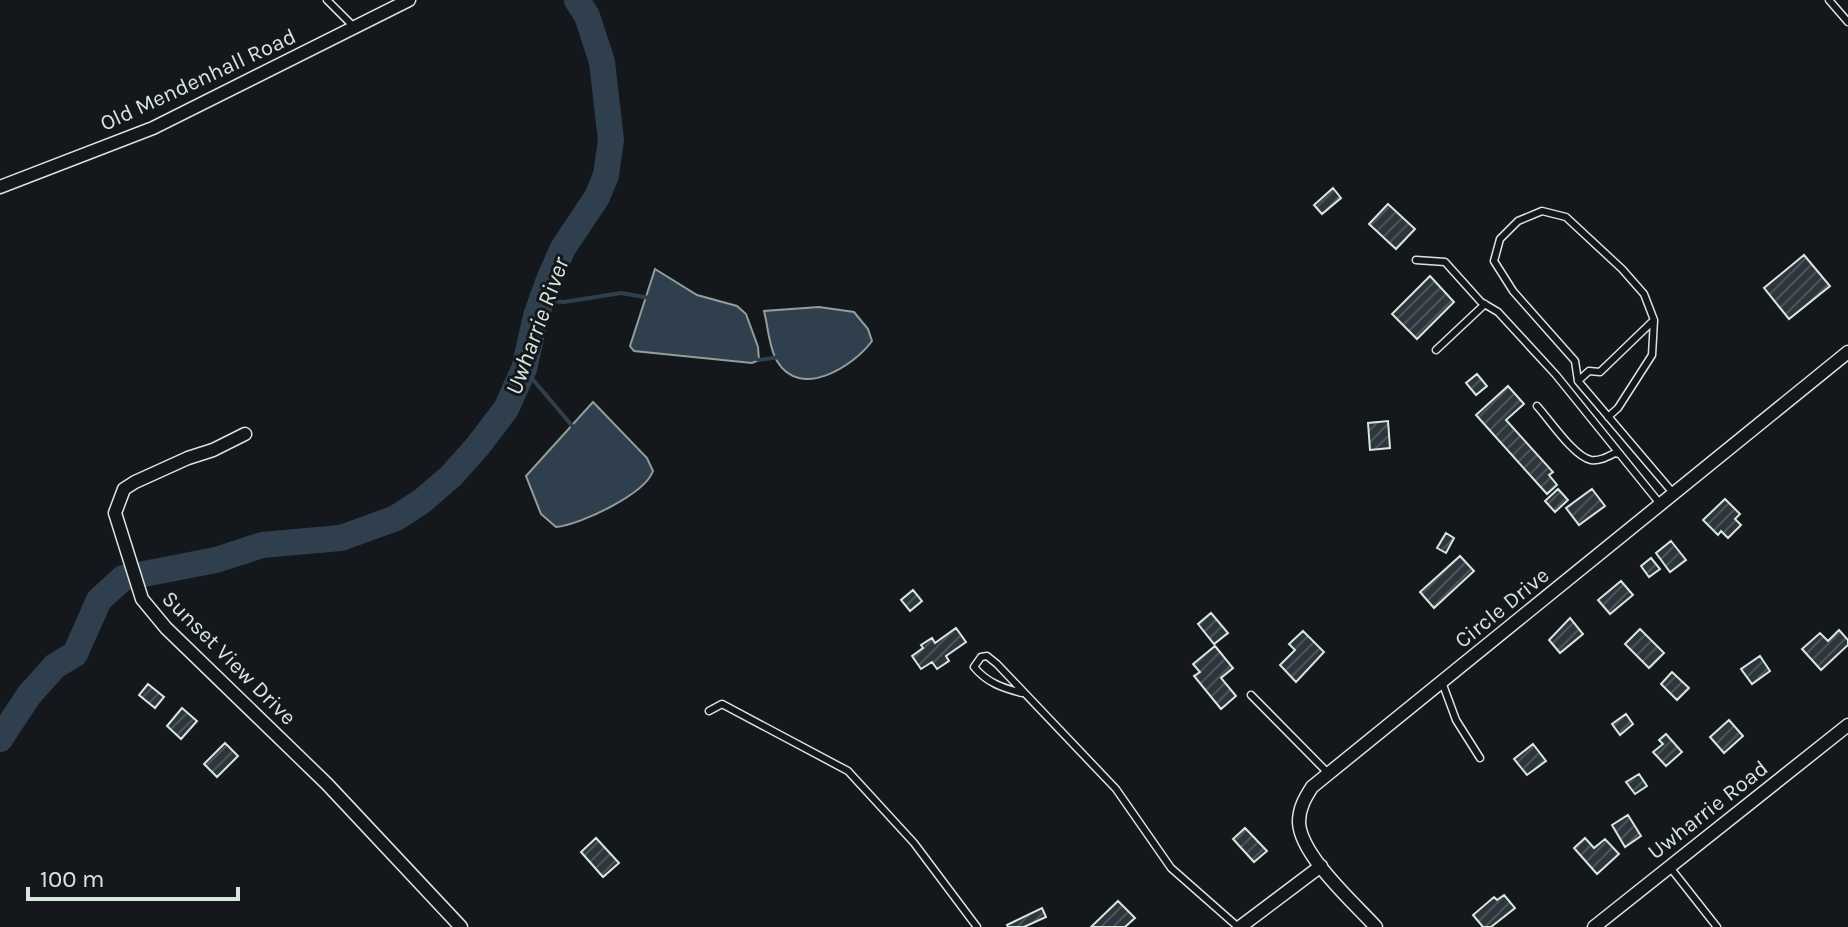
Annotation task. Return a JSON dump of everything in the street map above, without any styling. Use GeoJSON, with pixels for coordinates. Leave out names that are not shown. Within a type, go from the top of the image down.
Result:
{"type":"FeatureCollection","features":[{"type":"Feature","properties":{"kind":"street","name":"Old Mendenhall Road"},"geometry":{"type":"LineString","coordinates":[[0,187],[153,128],[409,0]]}},
{"type":"Feature","properties":{"kind":"street","name":"Circle Drive"},"geometry":{"type":"LineString","coordinates":[[1376,927],[1321,866],[1302,834],[1299,822],[1301,803],[1312,787],[1848,352]]}},
{"type":"Feature","properties":{"kind":"street","name":"Sunset View Drive"},"geometry":{"type":"LineString","coordinates":[[245,434],[124,489],[115,513],[138,587],[149,610],[166,628],[282,738],[461,927]]}},
{"type":"Feature","properties":{"kind":"street","name":"Uwharrie Road"},"geometry":{"type":"LineString","coordinates":[[1594,927],[1848,725]]}},
{"type":"Feature","properties":{"kind":"street"},"geometry":{"type":"LineString","coordinates":[[1239,927],[1321,866]]}},
{"type":"Feature","properties":{"kind":"lane"},"geometry":{"type":"LineString","coordinates":[[327,0],[354,27]]}},
{"type":"Feature","properties":{"kind":"lane"},"geometry":{"type":"LineString","coordinates":[[1829,0],[1848,22]]}},
{"type":"Feature","properties":{"kind":"lane"},"geometry":{"type":"LineString","coordinates":[[1608,417],[1618,408],[1652,355],[1654,320],[1644,294],[1622,269],[1566,217],[1542,211],[1518,221],[1500,239],[1494,261],[1513,291],[1575,361],[1578,381],[1608,417],[1674,494]]}},
{"type":"Feature","properties":{"kind":"lane"},"geometry":{"type":"LineString","coordinates":[[1416,260],[1445,262],[1485,304],[1498,312],[1556,375],[1661,505]]}},
{"type":"Feature","properties":{"kind":"lane"},"geometry":{"type":"LineString","coordinates":[[1436,350],[1485,304]]}},
{"type":"Feature","properties":{"kind":"lane"},"geometry":{"type":"LineString","coordinates":[[1578,381],[1589,371],[1600,372],[1654,320]]}},
{"type":"Feature","properties":{"kind":"lane"},"geometry":{"type":"LineString","coordinates":[[1537,406],[1573,449],[1588,460],[1602,460],[1615,453],[1620,454]]}},
{"type":"Feature","properties":{"kind":"lane"},"geometry":{"type":"LineString","coordinates":[[1022,693],[1003,688],[981,675],[974,667],[978,660],[987,656],[1086,756],[1116,789],[1171,868],[1239,927]]}},
{"type":"Feature","properties":{"kind":"lane"},"geometry":{"type":"LineString","coordinates":[[1442,682],[1456,720],[1480,758]]}},
{"type":"Feature","properties":{"kind":"lane"},"geometry":{"type":"LineString","coordinates":[[1251,695],[1328,773]]}},
{"type":"Feature","properties":{"kind":"lane"},"geometry":{"type":"LineString","coordinates":[[709,711],[722,704],[848,771],[914,843],[977,927]]}},
{"type":"Feature","properties":{"kind":"lane"},"geometry":{"type":"LineString","coordinates":[[1669,866],[1717,927]]}},
{"type":"Feature","properties":{"kind":"water"},"geometry":{"type":"Polygon","coordinates":[[[655,269],[697,295],[737,306],[746,314],[758,347],[759,360],[752,363],[634,351],[630,346],[655,269]]]}},
{"type":"Feature","properties":{"kind":"water"},"geometry":{"type":"Polygon","coordinates":[[[819,307],[854,312],[868,329],[872,341],[840,369],[812,379],[799,378],[787,372],[774,356],[764,311],[819,307]]]}},
{"type":"Feature","properties":{"kind":"water"},"geometry":{"type":"Polygon","coordinates":[[[593,402],[647,458],[653,471],[638,489],[610,507],[580,521],[556,527],[541,514],[526,476],[593,402]]]}},
{"type":"Feature","properties":{"kind":"building"},"geometry":{"type":"Polygon","coordinates":[[[1333,188],[1341,198],[1322,214],[1314,205],[1333,188]]]}},
{"type":"Feature","properties":{"kind":"building"},"geometry":{"type":"Polygon","coordinates":[[[1388,204],[1415,229],[1396,249],[1369,224],[1388,204]]]}},
{"type":"Feature","properties":{"kind":"building"},"geometry":{"type":"Polygon","coordinates":[[[1804,255],[1830,286],[1789,319],[1764,288],[1804,255]]]}},
{"type":"Feature","properties":{"kind":"building"},"geometry":{"type":"Polygon","coordinates":[[[1430,276],[1454,302],[1417,339],[1392,314],[1430,276]]]}},
{"type":"Feature","properties":{"kind":"building"},"geometry":{"type":"Polygon","coordinates":[[[1477,374],[1487,386],[1476,395],[1466,383],[1477,374]]]}},
{"type":"Feature","properties":{"kind":"building"},"geometry":{"type":"Polygon","coordinates":[[[1508,386],[1524,404],[1506,420],[1553,472],[1549,475],[1557,485],[1547,494],[1476,415],[1508,386]]]}},
{"type":"Feature","properties":{"kind":"building"},"geometry":{"type":"Polygon","coordinates":[[[1388,421],[1390,448],[1370,450],[1368,423],[1388,421]]]}},
{"type":"Feature","properties":{"kind":"building"},"geometry":{"type":"Polygon","coordinates":[[[1558,489],[1568,500],[1555,512],[1545,501],[1558,489]]]}},
{"type":"Feature","properties":{"kind":"building"},"geometry":{"type":"Polygon","coordinates":[[[1592,489],[1605,506],[1579,525],[1566,508],[1592,489]]]}},
{"type":"Feature","properties":{"kind":"building"},"geometry":{"type":"Polygon","coordinates":[[[1725,499],[1740,514],[1735,519],[1741,525],[1728,538],[1721,531],[1718,535],[1703,520],[1725,499]]]}},
{"type":"Feature","properties":{"kind":"building"},"geometry":{"type":"Polygon","coordinates":[[[1446,533],[1454,538],[1446,553],[1437,548],[1446,533]]]}},
{"type":"Feature","properties":{"kind":"building"},"geometry":{"type":"Polygon","coordinates":[[[1671,541],[1686,560],[1670,572],[1656,553],[1671,541]]]}},
{"type":"Feature","properties":{"kind":"building"},"geometry":{"type":"Polygon","coordinates":[[[1460,556],[1474,571],[1434,608],[1420,592],[1460,556]]]}},
{"type":"Feature","properties":{"kind":"building"},"geometry":{"type":"Polygon","coordinates":[[[1651,558],[1660,569],[1649,577],[1641,566],[1651,558]]]}},
{"type":"Feature","properties":{"kind":"building"},"geometry":{"type":"Polygon","coordinates":[[[1621,581],[1633,595],[1610,614],[1598,600],[1621,581]]]}},
{"type":"Feature","properties":{"kind":"building"},"geometry":{"type":"Polygon","coordinates":[[[913,590],[922,601],[910,611],[901,600],[913,590]]]}},
{"type":"Feature","properties":{"kind":"building"},"geometry":{"type":"Polygon","coordinates":[[[1211,613],[1228,633],[1214,644],[1198,624],[1211,613]]]}},
{"type":"Feature","properties":{"kind":"building"},"geometry":{"type":"Polygon","coordinates":[[[1570,618],[1583,634],[1560,653],[1549,640],[1570,618]]]}},
{"type":"Feature","properties":{"kind":"building"},"geometry":{"type":"Polygon","coordinates":[[[956,628],[966,642],[946,656],[949,661],[937,669],[932,662],[921,669],[912,656],[923,648],[921,645],[932,638],[935,643],[956,628]]]}},
{"type":"Feature","properties":{"kind":"building"},"geometry":{"type":"Polygon","coordinates":[[[1640,629],[1664,653],[1649,668],[1625,644],[1640,629]]]}},
{"type":"Feature","properties":{"kind":"building"},"geometry":{"type":"Polygon","coordinates":[[[1839,630],[1848,640],[1848,645],[1821,670],[1802,649],[1820,633],[1828,641],[1839,630]]]}},
{"type":"Feature","properties":{"kind":"building"},"geometry":{"type":"Polygon","coordinates":[[[1303,631],[1324,652],[1296,682],[1280,665],[1295,650],[1289,644],[1303,631]]]}},
{"type":"Feature","properties":{"kind":"building"},"geometry":{"type":"Polygon","coordinates":[[[1215,646],[1233,668],[1221,678],[1236,696],[1221,709],[1194,676],[1200,672],[1193,664],[1215,646]]]}},
{"type":"Feature","properties":{"kind":"building"},"geometry":{"type":"Polygon","coordinates":[[[1760,656],[1770,671],[1752,684],[1741,669],[1760,656]]]}},
{"type":"Feature","properties":{"kind":"building"},"geometry":{"type":"Polygon","coordinates":[[[1672,672],[1689,688],[1677,700],[1661,684],[1672,672]]]}},
{"type":"Feature","properties":{"kind":"building"},"geometry":{"type":"Polygon","coordinates":[[[148,684],[164,697],[155,708],[139,695],[148,684]]]}},
{"type":"Feature","properties":{"kind":"building"},"geometry":{"type":"Polygon","coordinates":[[[182,708],[197,721],[181,739],[167,726],[182,708]]]}},
{"type":"Feature","properties":{"kind":"building"},"geometry":{"type":"Polygon","coordinates":[[[1626,714],[1633,724],[1620,735],[1612,724],[1626,714]]]}},
{"type":"Feature","properties":{"kind":"building"},"geometry":{"type":"Polygon","coordinates":[[[1729,720],[1743,736],[1724,753],[1710,737],[1729,720]]]}},
{"type":"Feature","properties":{"kind":"building"},"geometry":{"type":"Polygon","coordinates":[[[1666,734],[1682,752],[1666,766],[1653,752],[1663,744],[1659,740],[1666,734]]]}},
{"type":"Feature","properties":{"kind":"building"},"geometry":{"type":"Polygon","coordinates":[[[225,743],[238,756],[217,777],[204,764],[225,743]]]}},
{"type":"Feature","properties":{"kind":"building"},"geometry":{"type":"Polygon","coordinates":[[[1533,744],[1546,761],[1527,775],[1514,759],[1533,744]]]}},
{"type":"Feature","properties":{"kind":"building"},"geometry":{"type":"Polygon","coordinates":[[[1639,774],[1647,786],[1635,794],[1626,782],[1639,774]]]}},
{"type":"Feature","properties":{"kind":"building"},"geometry":{"type":"Polygon","coordinates":[[[1628,815],[1641,836],[1625,847],[1612,825],[1628,815]]]}},
{"type":"Feature","properties":{"kind":"building"},"geometry":{"type":"Polygon","coordinates":[[[1245,828],[1267,851],[1254,862],[1233,839],[1245,828]]]}},
{"type":"Feature","properties":{"kind":"building"},"geometry":{"type":"Polygon","coordinates":[[[596,838],[619,863],[603,877],[581,852],[596,838]]]}},
{"type":"Feature","properties":{"kind":"building"},"geometry":{"type":"Polygon","coordinates":[[[1585,838],[1594,848],[1605,839],[1619,854],[1597,874],[1574,848],[1585,838]]]}},
{"type":"Feature","properties":{"kind":"building"},"geometry":{"type":"Polygon","coordinates":[[[1504,895],[1515,908],[1491,927],[1483,927],[1473,915],[1494,897],[1497,900],[1504,895]]]}},
{"type":"Feature","properties":{"kind":"building"},"geometry":{"type":"Polygon","coordinates":[[[1118,901],[1135,918],[1125,927],[1091,927],[1118,901]]]}},
{"type":"Feature","properties":{"kind":"building"},"geometry":{"type":"Polygon","coordinates":[[[1042,908],[1046,917],[1024,927],[1008,927],[1007,925],[1042,908]]]}},
{"type":"Feature","properties":{"kind":"waterway","name":"Uwharrie River"},"geometry":{"type":"LineString","coordinates":[[0,739],[29,695],[55,666],[75,654],[99,600],[123,578],[216,560],[262,545],[341,538],[396,518],[451,476],[477,447],[506,409],[524,369],[536,316],[550,277],[563,248],[597,197],[606,175],[611,140],[602,62],[587,16],[577,0]]}},
{"type":"Feature","properties":{"kind":"waterway"},"geometry":{"type":"LineString","coordinates":[[542,300],[564,302],[621,293],[650,298]]}},
{"type":"Feature","properties":{"kind":"waterway"},"geometry":{"type":"LineString","coordinates":[[754,358],[780,357]]}},
{"type":"Feature","properties":{"kind":"waterway"},"geometry":{"type":"LineString","coordinates":[[524,369],[574,428]]}}]}
